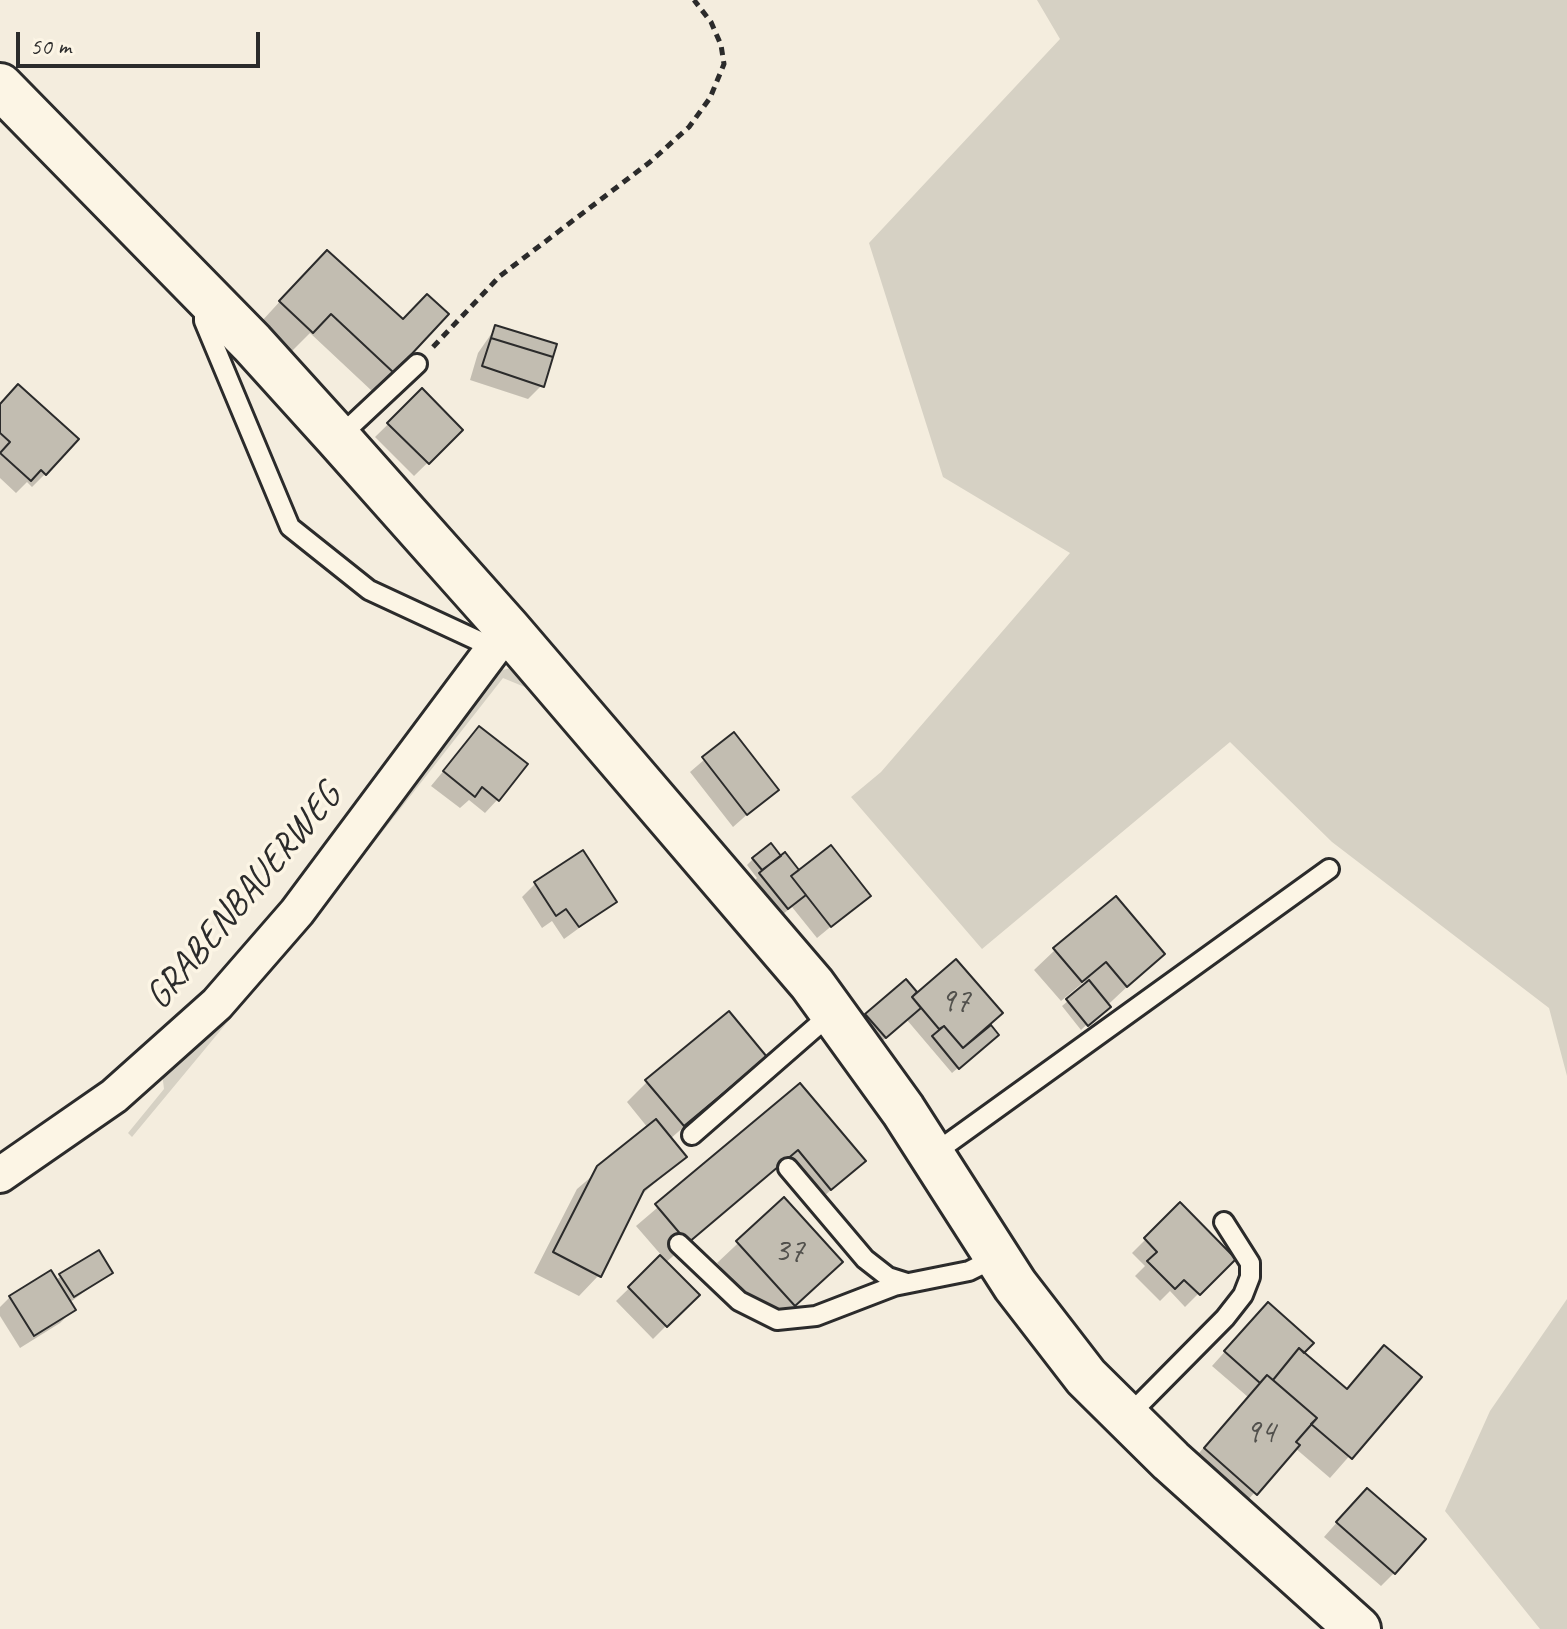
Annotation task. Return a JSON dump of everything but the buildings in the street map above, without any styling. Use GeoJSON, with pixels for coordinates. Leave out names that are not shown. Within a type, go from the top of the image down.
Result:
{"type":"FeatureCollection","features":[{"type":"Feature","properties":{"kind":"street"},"geometry":{"type":"LineString","coordinates":[[0,86],[207,297],[338,438],[501,638],[833,1012],[1054,1338],[1126,1418],[1358,1629]]}},
{"type":"Feature","properties":{"kind":"street","name":"GRABENBAUERWEG"},"geometry":{"type":"LineString","coordinates":[[0,1175],[114,1096],[217,1004],[297,912],[501,638]]}},
{"type":"Feature","properties":{"kind":"lane"},"geometry":{"type":"LineString","coordinates":[[207,297],[204,321],[290,527],[369,590],[501,638]]}},
{"type":"Feature","properties":{"kind":"lane"},"geometry":{"type":"LineString","coordinates":[[338,438],[417,364]]}},
{"type":"Feature","properties":{"kind":"lane"},"geometry":{"type":"LineString","coordinates":[[932,1155],[1329,869]]}},
{"type":"Feature","properties":{"kind":"lane"},"geometry":{"type":"LineString","coordinates":[[692,1135],[833,1012]]}},
{"type":"Feature","properties":{"kind":"lane"},"geometry":{"type":"LineString","coordinates":[[788,1168],[865,1259],[877,1270],[907,1283]]}},
{"type":"Feature","properties":{"kind":"lane"},"geometry":{"type":"LineString","coordinates":[[1126,1418],[1225,1318],[1243,1295],[1250,1277],[1250,1263],[1224,1222]]}},
{"type":"Feature","properties":{"kind":"lane"},"geometry":{"type":"LineString","coordinates":[[679,1244],[739,1301],[777,1320],[816,1316],[907,1283],[969,1271],[997,1257]]}},
{"type":"Feature","properties":{"kind":"path"},"geometry":{"type":"LineString","coordinates":[[417,364],[500,276],[650,162],[689,127],[710,98],[724,64],[721,45],[711,22],[694,0]]}},
{"type":"Feature","properties":{"kind":"shaded area"},"geometry":{"type":"Polygon","coordinates":[[[1037,0],[1567,0],[1567,1076],[1549,1008],[1332,842],[1230,742],[982,949],[851,797],[881,772],[1070,553],[943,477],[869,243],[1060,39],[1037,0]]]}},
{"type":"Feature","properties":{"kind":"shaded area"},"geometry":{"type":"Polygon","coordinates":[[[514,667],[532,690],[503,678],[332,896],[132,1137],[128,1133],[164,1089],[162,1073],[495,672],[514,667]]]}},
{"type":"Feature","properties":{"kind":"shaded area"},"geometry":{"type":"Polygon","coordinates":[[[1567,1299],[1567,1629],[1540,1629],[1445,1511],[1490,1411],[1567,1299]]]}}]}
